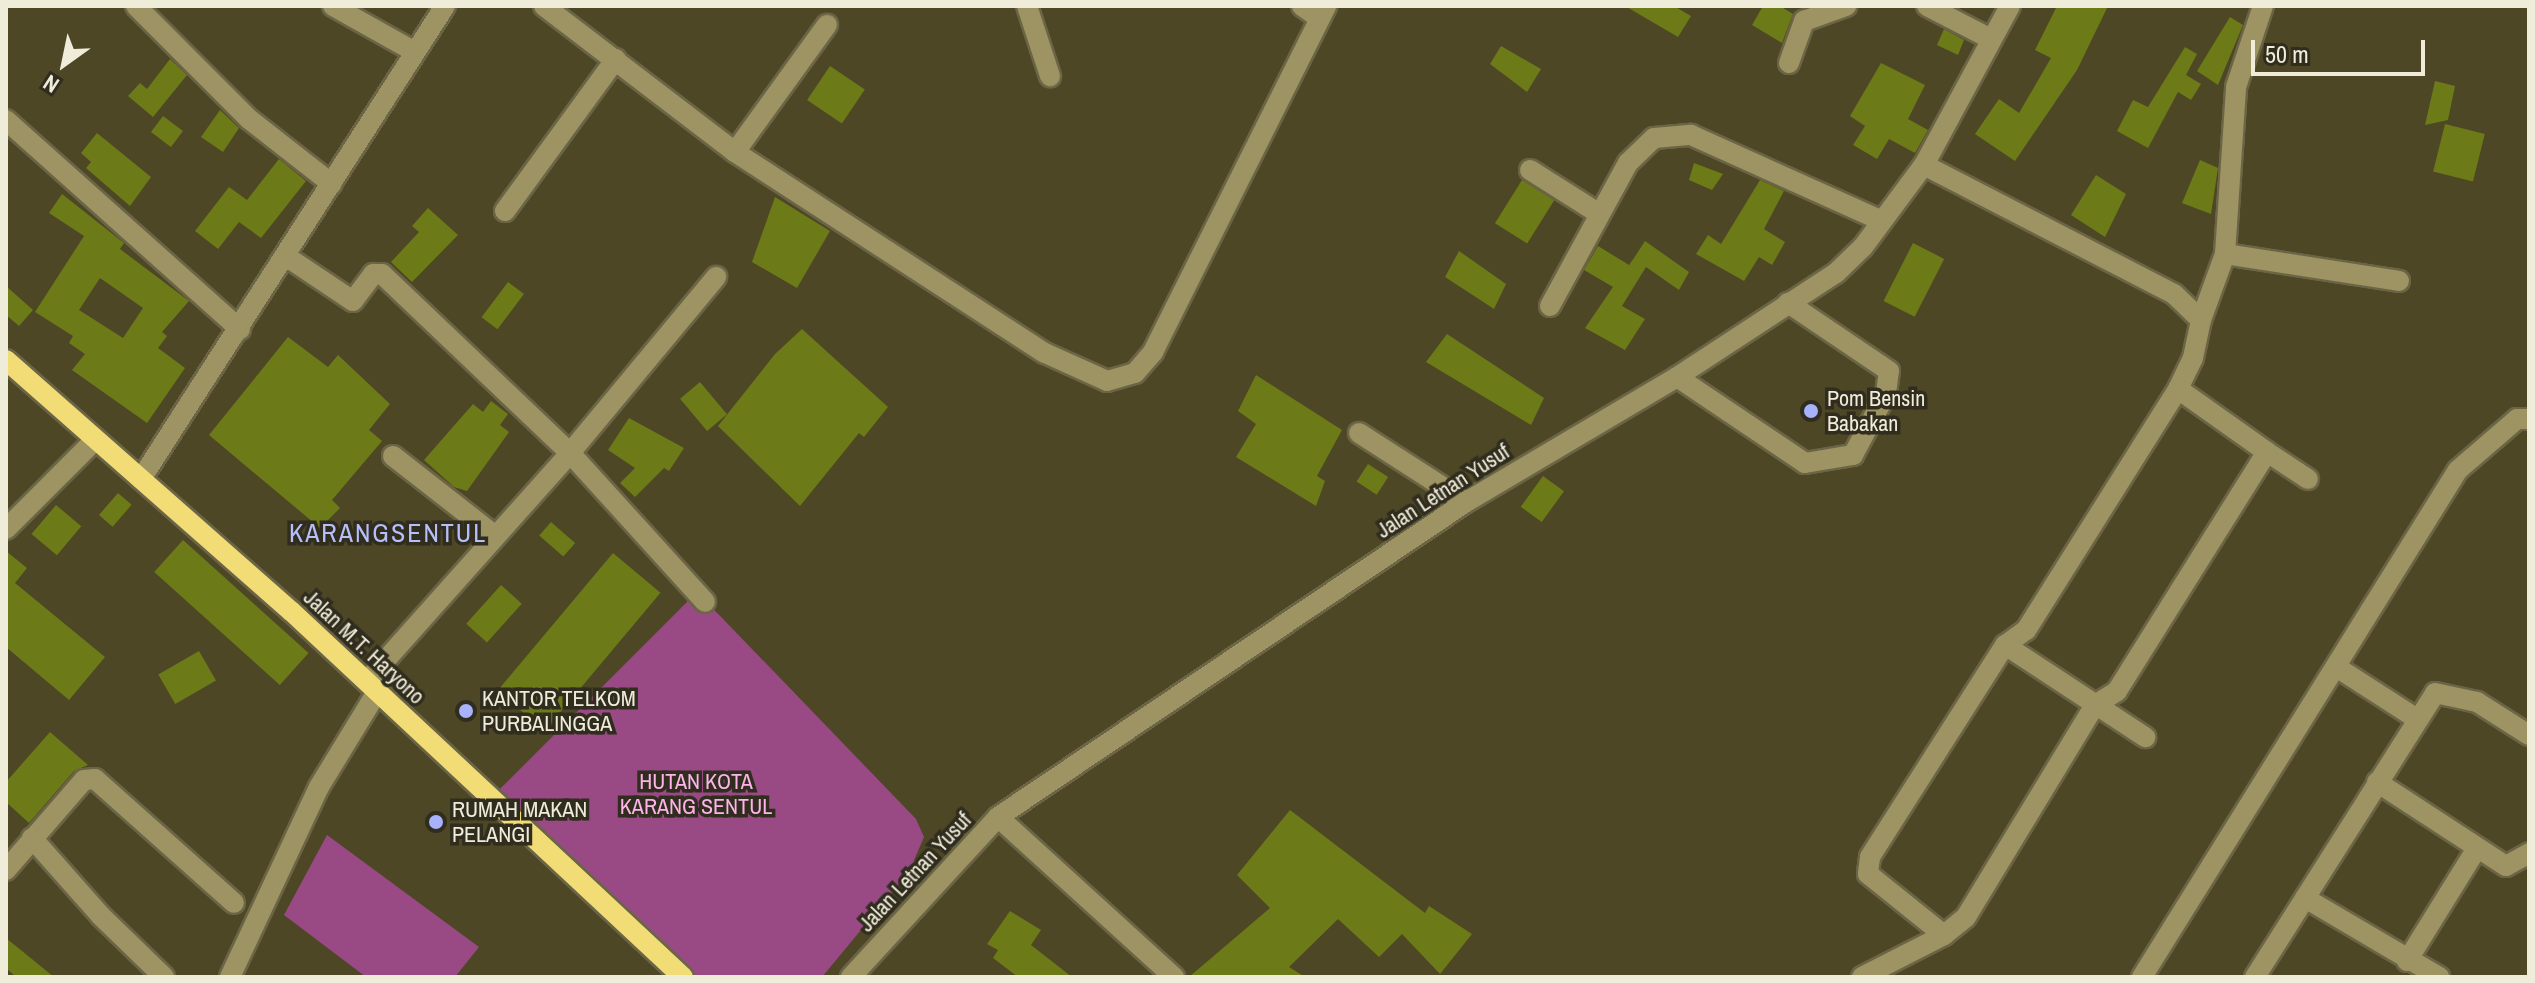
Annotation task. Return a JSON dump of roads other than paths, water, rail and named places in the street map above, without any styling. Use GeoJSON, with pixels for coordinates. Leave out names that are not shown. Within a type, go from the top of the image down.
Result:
{"type":"FeatureCollection","features":[{"type":"Feature","properties":{"kind":"main road","name":"Jalan M.T. Haryono"},"geometry":{"type":"LineString","coordinates":[[6,360],[372,686],[683,977]]}},
{"type":"Feature","properties":{"kind":"street"},"geometry":{"type":"LineString","coordinates":[[136,6],[249,119],[332,184]]}},
{"type":"Feature","properties":{"kind":"street"},"geometry":{"type":"LineString","coordinates":[[333,6],[415,52]]}},
{"type":"Feature","properties":{"kind":"street"},"geometry":{"type":"LineString","coordinates":[[141,479],[287,257],[445,6]]}},
{"type":"Feature","properties":{"kind":"street"},"geometry":{"type":"LineString","coordinates":[[544,6],[735,152],[1045,353],[1107,381],[1135,373],[1153,352],[1316,10]]}},
{"type":"Feature","properties":{"kind":"street"},"geometry":{"type":"LineString","coordinates":[[1027,6],[1050,76]]}},
{"type":"Feature","properties":{"kind":"street"},"geometry":{"type":"LineString","coordinates":[[1789,63],[1804,21],[1846,6]]}},
{"type":"Feature","properties":{"kind":"street"},"geometry":{"type":"LineString","coordinates":[[1927,6],[1991,39]]}},
{"type":"Feature","properties":{"kind":"street","name":"Jalan Letnan Yusuf"},"geometry":{"type":"LineString","coordinates":[[851,977],[998,817],[1466,502],[1677,377],[1836,273],[1882,221],[1924,165],[2010,6]]}},
{"type":"Feature","properties":{"kind":"street"},"geometry":{"type":"LineString","coordinates":[[1944,935],[1868,874],[1868,862],[2005,645],[2026,630],[2178,389],[2225,254],[2236,87],[2263,6]]}},
{"type":"Feature","properties":{"kind":"street"},"geometry":{"type":"LineString","coordinates":[[735,152],[827,25]]}},
{"type":"Feature","properties":{"kind":"street"},"geometry":{"type":"LineString","coordinates":[[505,211],[616,59]]}},
{"type":"Feature","properties":{"kind":"street"},"geometry":{"type":"LineString","coordinates":[[6,120],[240,329]]}},
{"type":"Feature","properties":{"kind":"street"},"geometry":{"type":"LineString","coordinates":[[1550,306],[1598,213],[1645,143],[1691,135],[1882,221]]}},
{"type":"Feature","properties":{"kind":"street"},"geometry":{"type":"LineString","coordinates":[[1924,165],[2162,287],[2189,304],[2201,320]]}},
{"type":"Feature","properties":{"kind":"street"},"geometry":{"type":"LineString","coordinates":[[1530,170],[1598,213]]}},
{"type":"Feature","properties":{"kind":"street"},"geometry":{"type":"LineString","coordinates":[[2225,254],[2399,281]]}},
{"type":"Feature","properties":{"kind":"street"},"geometry":{"type":"LineString","coordinates":[[287,257],[353,301],[373,274],[382,274],[570,453],[705,602]]}},
{"type":"Feature","properties":{"kind":"street"},"geometry":{"type":"LineString","coordinates":[[230,977],[319,787],[372,686],[493,534],[570,453],[716,277]]}},
{"type":"Feature","properties":{"kind":"street"},"geometry":{"type":"LineString","coordinates":[[1677,377],[1805,463],[1853,455],[1886,394],[1889,371],[1788,303]]}},
{"type":"Feature","properties":{"kind":"street"},"geometry":{"type":"LineString","coordinates":[[2178,389],[2308,479]]}},
{"type":"Feature","properties":{"kind":"street"},"geometry":{"type":"LineString","coordinates":[[2142,977],[2338,668],[2458,470],[2517,419],[2529,419]]}},
{"type":"Feature","properties":{"kind":"street"},"geometry":{"type":"LineString","coordinates":[[1359,433],[1466,502]]}},
{"type":"Feature","properties":{"kind":"street"},"geometry":{"type":"LineString","coordinates":[[6,529],[95,440]]}},
{"type":"Feature","properties":{"kind":"street"},"geometry":{"type":"LineString","coordinates":[[1862,977],[1944,935],[1972,909],[2095,705],[2117,691],[2267,452]]}},
{"type":"Feature","properties":{"kind":"street"},"geometry":{"type":"LineString","coordinates":[[393,456],[493,534]]}},
{"type":"Feature","properties":{"kind":"street"},"geometry":{"type":"LineString","coordinates":[[2005,645],[2145,737]]}},
{"type":"Feature","properties":{"kind":"street"},"geometry":{"type":"LineString","coordinates":[[2338,668],[2417,719]]}},
{"type":"Feature","properties":{"kind":"street"},"geometry":{"type":"LineString","coordinates":[[2255,977],[2435,693],[2477,702],[2529,735]]}},
{"type":"Feature","properties":{"kind":"street"},"geometry":{"type":"LineString","coordinates":[[6,870],[84,780],[95,779],[234,903]]}},
{"type":"Feature","properties":{"kind":"street"},"geometry":{"type":"LineString","coordinates":[[2377,782],[2506,866],[2529,853]]}},
{"type":"Feature","properties":{"kind":"street"},"geometry":{"type":"LineString","coordinates":[[998,817],[1174,977]]}},
{"type":"Feature","properties":{"kind":"street"},"geometry":{"type":"LineString","coordinates":[[32,838],[101,916],[164,977]]}},
{"type":"Feature","properties":{"kind":"street"},"geometry":{"type":"LineString","coordinates":[[2407,961],[2477,848]]}},
{"type":"Feature","properties":{"kind":"street"},"geometry":{"type":"LineString","coordinates":[[2305,898],[2407,961],[2439,977]]}},
{"type":"Feature","properties":{"kind":"place","name":"Pom Bensin Babakan"},"geometry":{"type":"Point","coordinates":[1811,411]}},
{"type":"Feature","properties":{"kind":"place","name":"KANTOR TELKOM PURBALINGGA"},"geometry":{"type":"Point","coordinates":[466,711]}},
{"type":"Feature","properties":{"kind":"place","name":"RUMAH MAKAN PELANGI"},"geometry":{"type":"Point","coordinates":[436,822]}},
{"type":"Feature","properties":{"kind":"district","name":"KARANGSENTUL"},"geometry":{"type":"Point","coordinates":[388,533]}},
{"type":"Feature","properties":{"kind":"park label","name":"HUTAN KOTA KARANG SENTUL"},"geometry":{"type":"Point","coordinates":[696,794]}}]}
